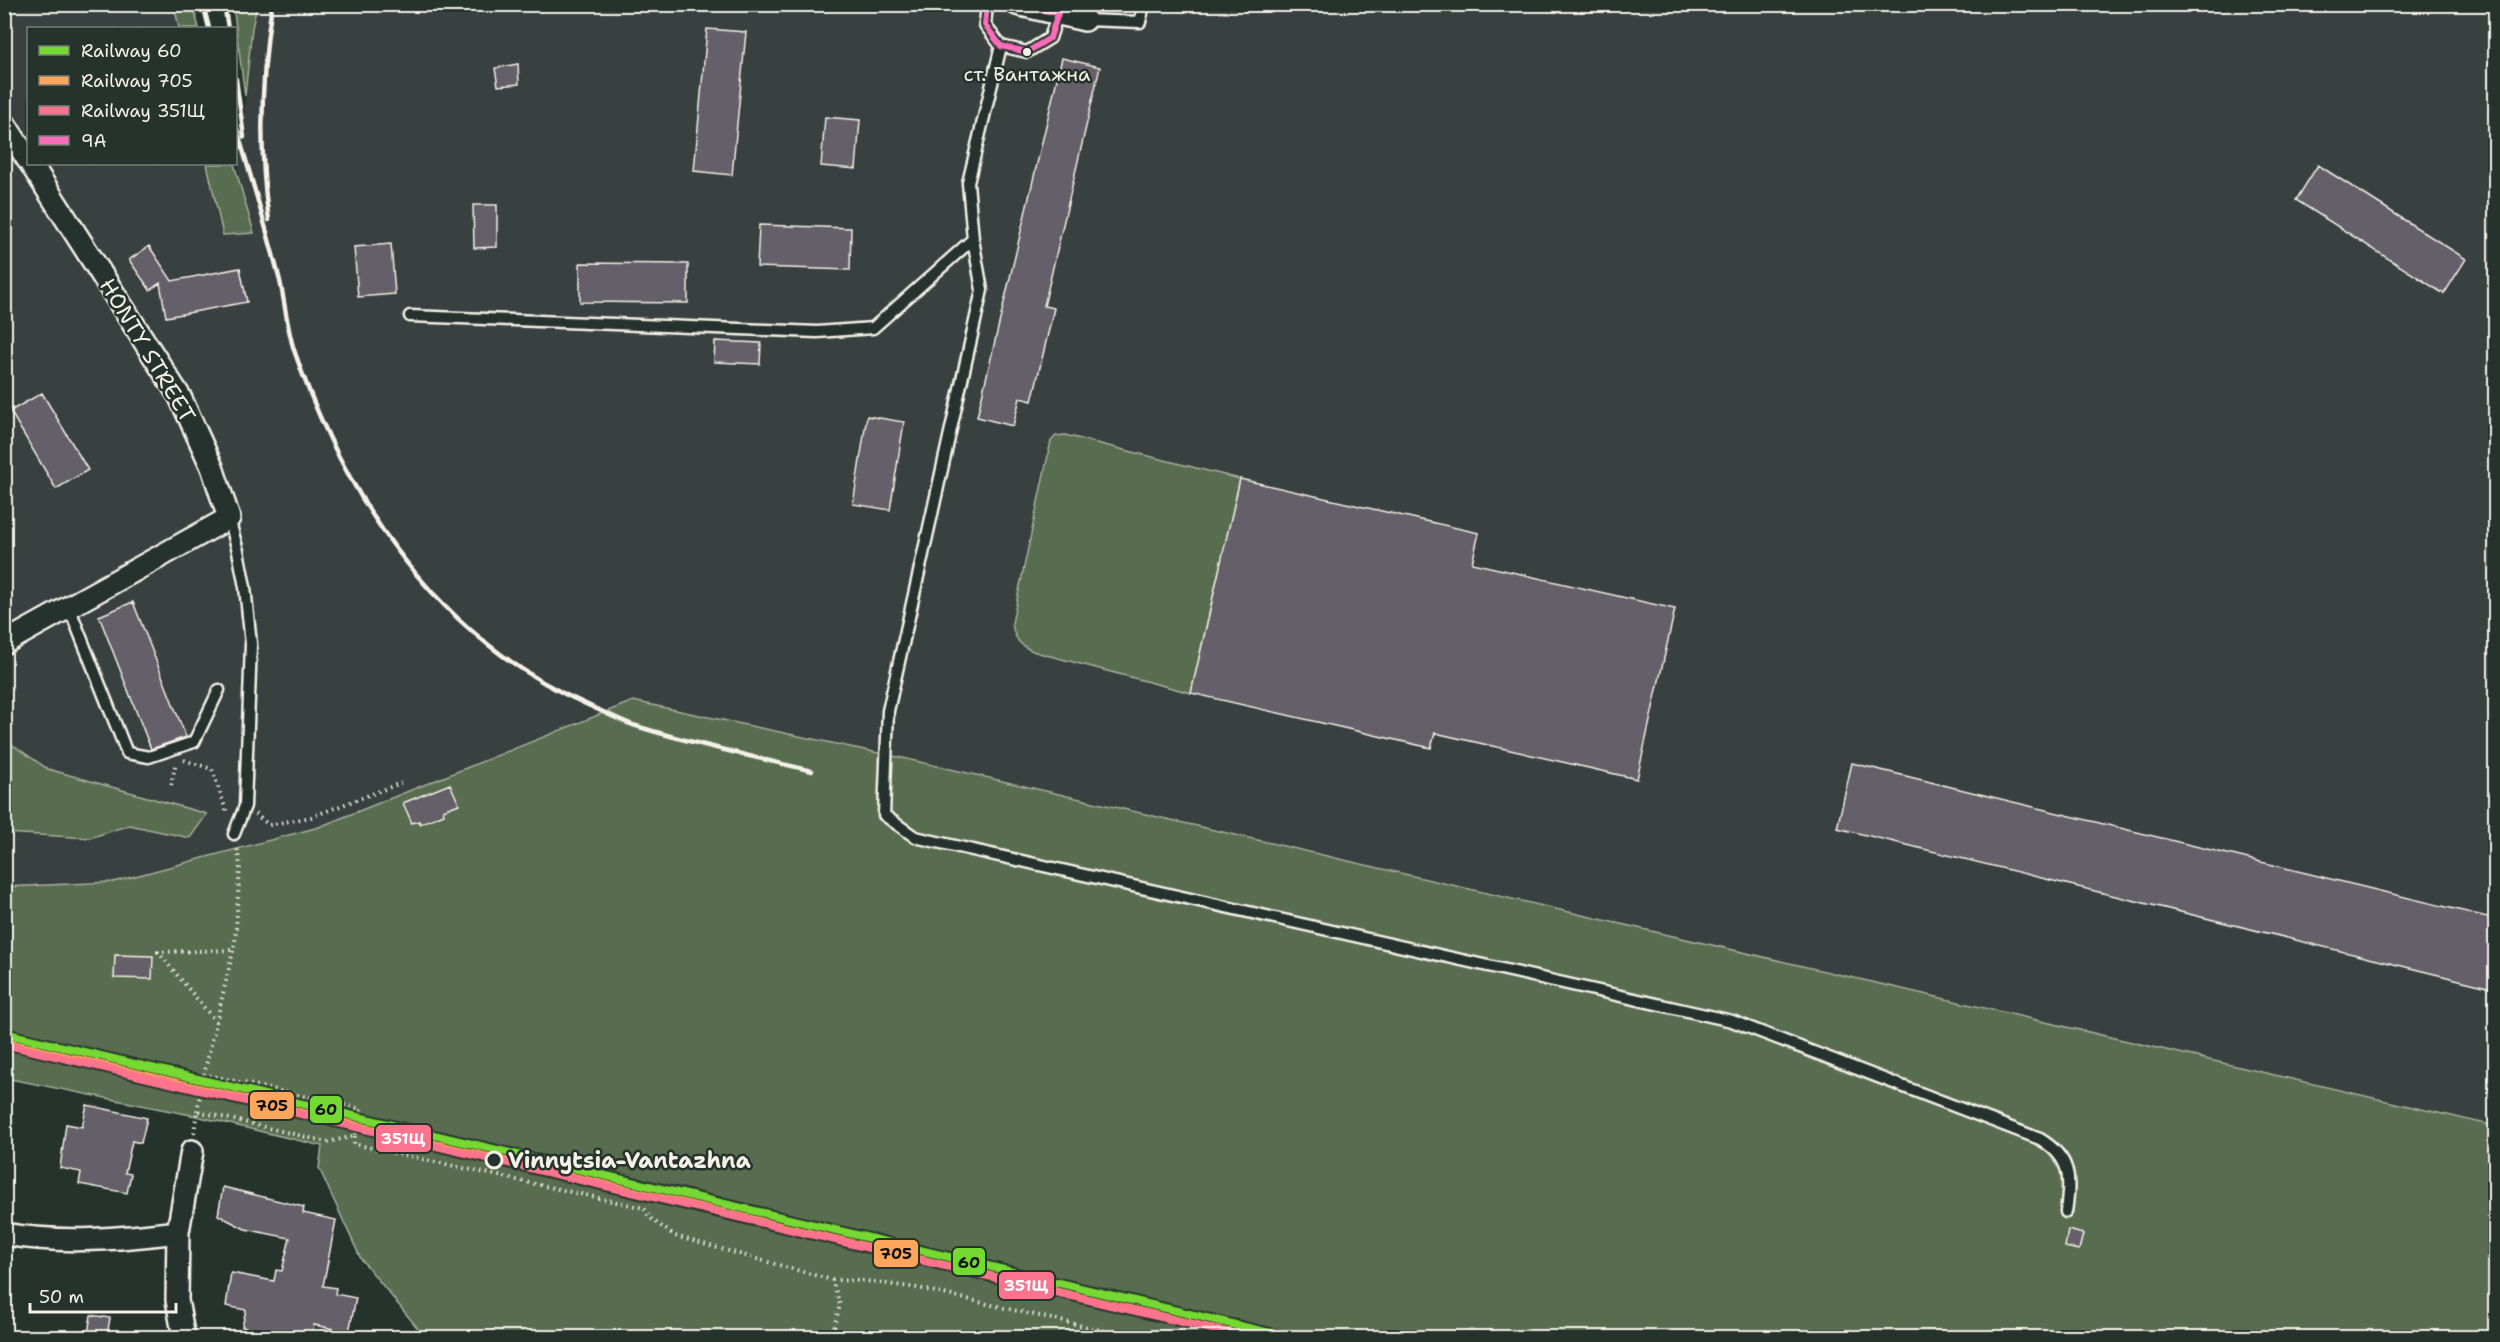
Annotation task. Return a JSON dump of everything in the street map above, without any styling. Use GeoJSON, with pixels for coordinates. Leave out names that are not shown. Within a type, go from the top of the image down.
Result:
{"type":"FeatureCollection","features":[{"type":"Feature","properties":{"kind":"street"},"geometry":{"type":"LineString","coordinates":[[1017,4],[1085,20]]}},
{"type":"Feature","properties":{"kind":"street","name":"HONTY STREET"},"geometry":{"type":"LineString","coordinates":[[4,123],[27,158]]}},
{"type":"Feature","properties":{"kind":"street","name":"HONTY STREET"},"geometry":{"type":"LineString","coordinates":[[32,165],[180,397],[212,467],[228,518]]}},
{"type":"Feature","properties":{"kind":"street"},"geometry":{"type":"LineString","coordinates":[[4,643],[228,518]]}},
{"type":"Feature","properties":{"kind":"street"},"geometry":{"type":"LineString","coordinates":[[184,1338],[177,1300],[178,1232],[192,1151]]}},
{"type":"Feature","properties":{"kind":"street"},"geometry":{"type":"LineString","coordinates":[[4,1234],[90,1240],[178,1232]]}},
{"type":"Feature","properties":{"kind":"lane"},"geometry":{"type":"LineString","coordinates":[[987,4],[985,25],[1001,46],[1027,52],[1050,38],[1058,13]]}},
{"type":"Feature","properties":{"kind":"lane"},"geometry":{"type":"LineString","coordinates":[[1085,20],[1140,21],[1144,4]]}},
{"type":"Feature","properties":{"kind":"lane"},"geometry":{"type":"LineString","coordinates":[[1001,46],[968,183],[973,239],[982,290],[888,711],[884,815],[915,837],[1732,1021],[2040,1139],[2056,1149],[2066,1166],[2070,1185],[2066,1212]]}},
{"type":"Feature","properties":{"kind":"lane"},"geometry":{"type":"LineString","coordinates":[[410,315],[817,332],[873,328],[973,239]]}},
{"type":"Feature","properties":{"kind":"lane","name":"HONTY STREET"},"geometry":{"type":"LineString","coordinates":[[228,518],[238,551],[245,587],[251,644],[245,806],[234,834]]}},
{"type":"Feature","properties":{"kind":"lane"},"geometry":{"type":"LineString","coordinates":[[69,607],[127,753],[149,757],[194,742],[219,690]]}},
{"type":"Feature","properties":{"kind":"path"},"geometry":{"type":"LineString","coordinates":[[160,753],[212,769],[234,834],[240,866],[233,950],[204,1074],[192,1151]]}},
{"type":"Feature","properties":{"kind":"path"},"geometry":{"type":"LineString","coordinates":[[171,785],[177,758]]}},
{"type":"Feature","properties":{"kind":"path"},"geometry":{"type":"LineString","coordinates":[[245,806],[269,825],[311,817],[401,783]]}},
{"type":"Feature","properties":{"kind":"path"},"geometry":{"type":"LineString","coordinates":[[216,1023],[158,952],[233,950]]}},
{"type":"Feature","properties":{"kind":"path"},"geometry":{"type":"LineString","coordinates":[[204,1074],[361,1109],[354,1144],[644,1208],[650,1218],[675,1236],[832,1280],[866,1281],[918,1288],[1135,1338]]}},
{"type":"Feature","properties":{"kind":"path"},"geometry":{"type":"LineString","coordinates":[[197,1111],[327,1142],[355,1136]]}},
{"type":"Feature","properties":{"kind":"path"},"geometry":{"type":"LineString","coordinates":[[831,1338],[840,1305],[832,1280]]}},
{"type":"Feature","properties":{"kind":"shaded area"},"geometry":{"type":"Polygon","coordinates":[[[4,5],[174,5],[179,27],[27,27],[27,165],[207,165],[223,235],[254,233],[238,177],[252,28],[257,5],[2495,5],[2495,1126],[907,759],[633,701],[320,827],[113,882],[5,887],[4,5]]]}},
{"type":"Feature","properties":{"kind":"green space"},"geometry":{"type":"Polygon","coordinates":[[[174,5],[193,5],[199,27],[179,27],[174,5]]]}},
{"type":"Feature","properties":{"kind":"green space"},"geometry":{"type":"Polygon","coordinates":[[[233,5],[257,5],[252,28],[245,96],[237,27],[233,5]]]}},
{"type":"Feature","properties":{"kind":"green space"},"geometry":{"type":"Polygon","coordinates":[[[207,165],[234,165],[254,233],[223,235],[207,165]]]}},
{"type":"Feature","properties":{"kind":"green space"},"geometry":{"type":"Polygon","coordinates":[[[1065,435],[1240,479],[1191,693],[1035,652],[1025,647],[1016,638],[1012,623],[1051,441],[1056,436],[1065,435]]]}},
{"type":"Feature","properties":{"kind":"green space"},"geometry":{"type":"Polygon","coordinates":[[[633,701],[907,759],[2495,1126],[2495,1337],[425,1337],[361,1259],[319,1168],[322,1146],[196,1116],[5,1078],[4,887],[113,882],[319,827],[633,701]]]}},
{"type":"Feature","properties":{"kind":"green space"},"geometry":{"type":"Polygon","coordinates":[[[4,739],[48,769],[207,814],[190,838],[129,825],[90,838],[5,833],[4,739]]]}},
{"type":"Feature","properties":{"kind":"building"},"geometry":{"type":"Polygon","coordinates":[[[707,29],[746,32],[732,175],[694,171],[707,29]]]}},
{"type":"Feature","properties":{"kind":"building"},"geometry":{"type":"Polygon","coordinates":[[[1062,58],[1100,67],[1044,306],[1054,308],[1032,401],[1020,398],[1013,426],[977,417],[1062,58]]]}},
{"type":"Feature","properties":{"kind":"building"},"geometry":{"type":"Polygon","coordinates":[[[518,64],[519,84],[498,86],[495,68],[518,64]]]}},
{"type":"Feature","properties":{"kind":"building"},"geometry":{"type":"Polygon","coordinates":[[[825,117],[860,120],[856,169],[821,166],[825,117]]]}},
{"type":"Feature","properties":{"kind":"building"},"geometry":{"type":"Polygon","coordinates":[[[2318,165],[2466,259],[2444,294],[2296,200],[2318,165]]]}},
{"type":"Feature","properties":{"kind":"building"},"geometry":{"type":"Polygon","coordinates":[[[473,205],[497,205],[497,247],[474,248],[473,205]]]}},
{"type":"Feature","properties":{"kind":"building"},"geometry":{"type":"Polygon","coordinates":[[[759,225],[851,228],[850,270],[757,267],[759,225]]]}},
{"type":"Feature","properties":{"kind":"building"},"geometry":{"type":"Polygon","coordinates":[[[391,244],[395,294],[358,297],[354,247],[391,244]]]}},
{"type":"Feature","properties":{"kind":"building"},"geometry":{"type":"Polygon","coordinates":[[[149,246],[172,281],[240,268],[247,302],[166,317],[160,283],[150,290],[129,260],[149,246]]]}},
{"type":"Feature","properties":{"kind":"building"},"geometry":{"type":"Polygon","coordinates":[[[580,263],[688,264],[688,303],[580,302],[580,263]]]}},
{"type":"Feature","properties":{"kind":"building"},"geometry":{"type":"Polygon","coordinates":[[[715,341],[761,343],[760,364],[714,362],[715,341]]]}},
{"type":"Feature","properties":{"kind":"building"},"geometry":{"type":"Polygon","coordinates":[[[42,393],[88,470],[56,489],[10,411],[42,393]]]}},
{"type":"Feature","properties":{"kind":"building"},"geometry":{"type":"Polygon","coordinates":[[[867,416],[904,422],[890,510],[853,504],[867,416]]]}},
{"type":"Feature","properties":{"kind":"building"},"geometry":{"type":"Polygon","coordinates":[[[1240,479],[1479,533],[1472,563],[1675,609],[1637,779],[1435,733],[1431,748],[1191,693],[1240,479]]]}},
{"type":"Feature","properties":{"kind":"building"},"geometry":{"type":"Polygon","coordinates":[[[133,602],[186,737],[151,749],[99,616],[133,602]]]}},
{"type":"Feature","properties":{"kind":"building"},"geometry":{"type":"Polygon","coordinates":[[[1852,763],[2496,919],[2496,989],[1837,828],[1852,763]]]}},
{"type":"Feature","properties":{"kind":"building"},"geometry":{"type":"Polygon","coordinates":[[[450,784],[459,804],[443,810],[444,814],[420,824],[419,821],[412,823],[403,803],[450,784]]]}},
{"type":"Feature","properties":{"kind":"building"},"geometry":{"type":"Polygon","coordinates":[[[115,955],[153,956],[152,979],[114,978],[115,955]]]}},
{"type":"Feature","properties":{"kind":"building"},"geometry":{"type":"Polygon","coordinates":[[[87,1105],[147,1118],[141,1143],[132,1141],[125,1173],[131,1174],[127,1193],[79,1184],[81,1172],[60,1168],[66,1124],[82,1127],[87,1105]]]}},
{"type":"Feature","properties":{"kind":"building"},"geometry":{"type":"Polygon","coordinates":[[[223,1187],[304,1207],[303,1213],[336,1220],[323,1286],[336,1288],[335,1294],[356,1298],[349,1332],[314,1325],[312,1338],[253,1338],[255,1330],[242,1327],[246,1310],[226,1306],[231,1273],[274,1281],[276,1270],[282,1271],[290,1238],[245,1229],[218,1215],[223,1187]]]}},
{"type":"Feature","properties":{"kind":"building"},"geometry":{"type":"Polygon","coordinates":[[[2068,1230],[2083,1234],[2079,1250],[2065,1247],[2068,1230]]]}},
{"type":"Feature","properties":{"kind":"building"},"geometry":{"type":"Polygon","coordinates":[[[91,1315],[110,1318],[107,1336],[88,1333],[91,1315]]]}},
{"type":"Feature","properties":{"kind":"railway"},"geometry":{"type":"LineString","coordinates":[[203,4],[209,27]]}},
{"type":"Feature","properties":{"kind":"railway"},"geometry":{"type":"LineString","coordinates":[[224,4],[228,27]]}},
{"type":"Feature","properties":{"kind":"railway"},"geometry":{"type":"LineString","coordinates":[[269,220],[263,166],[262,112],[265,58],[272,4]]}},
{"type":"Feature","properties":{"kind":"railway"},"geometry":{"type":"LineString","coordinates":[[237,86],[244,137]]}},
{"type":"Feature","properties":{"kind":"railway"},"geometry":{"type":"LineString","coordinates":[[237,129],[282,289],[294,350],[315,406],[341,460],[371,512],[405,560],[444,604],[487,644],[536,678],[590,706],[633,725],[677,738],[812,771]]}},
{"type":"Feature","properties":{"kind":"rail line","name":"60"},"geometry":{"type":"LineString","coordinates":[[4,1033],[1291,1338]]}},
{"type":"Feature","properties":{"kind":"rail line","name":"705"},"geometry":{"type":"LineString","coordinates":[[4,1042],[1252,1338]]}},
{"type":"Feature","properties":{"kind":"rail line","name":"351Щ"},"geometry":{"type":"LineString","coordinates":[[4,1044],[1250,1338]]}},
{"type":"Feature","properties":{"kind":"transit line","name":"9А"},"geometry":{"type":"LineString","coordinates":[[987,4],[985,25],[1001,46],[1027,52],[1050,38],[1058,13],[1019,4]]}},
{"type":"Feature","properties":{"kind":"place","name":"ст. Вантажна"},"geometry":{"type":"Point","coordinates":[1027,52]}},
{"type":"Feature","properties":{"kind":"place","name":"Vinnytsia-Vantazhna"},"geometry":{"type":"Point","coordinates":[494,1160]}}]}
